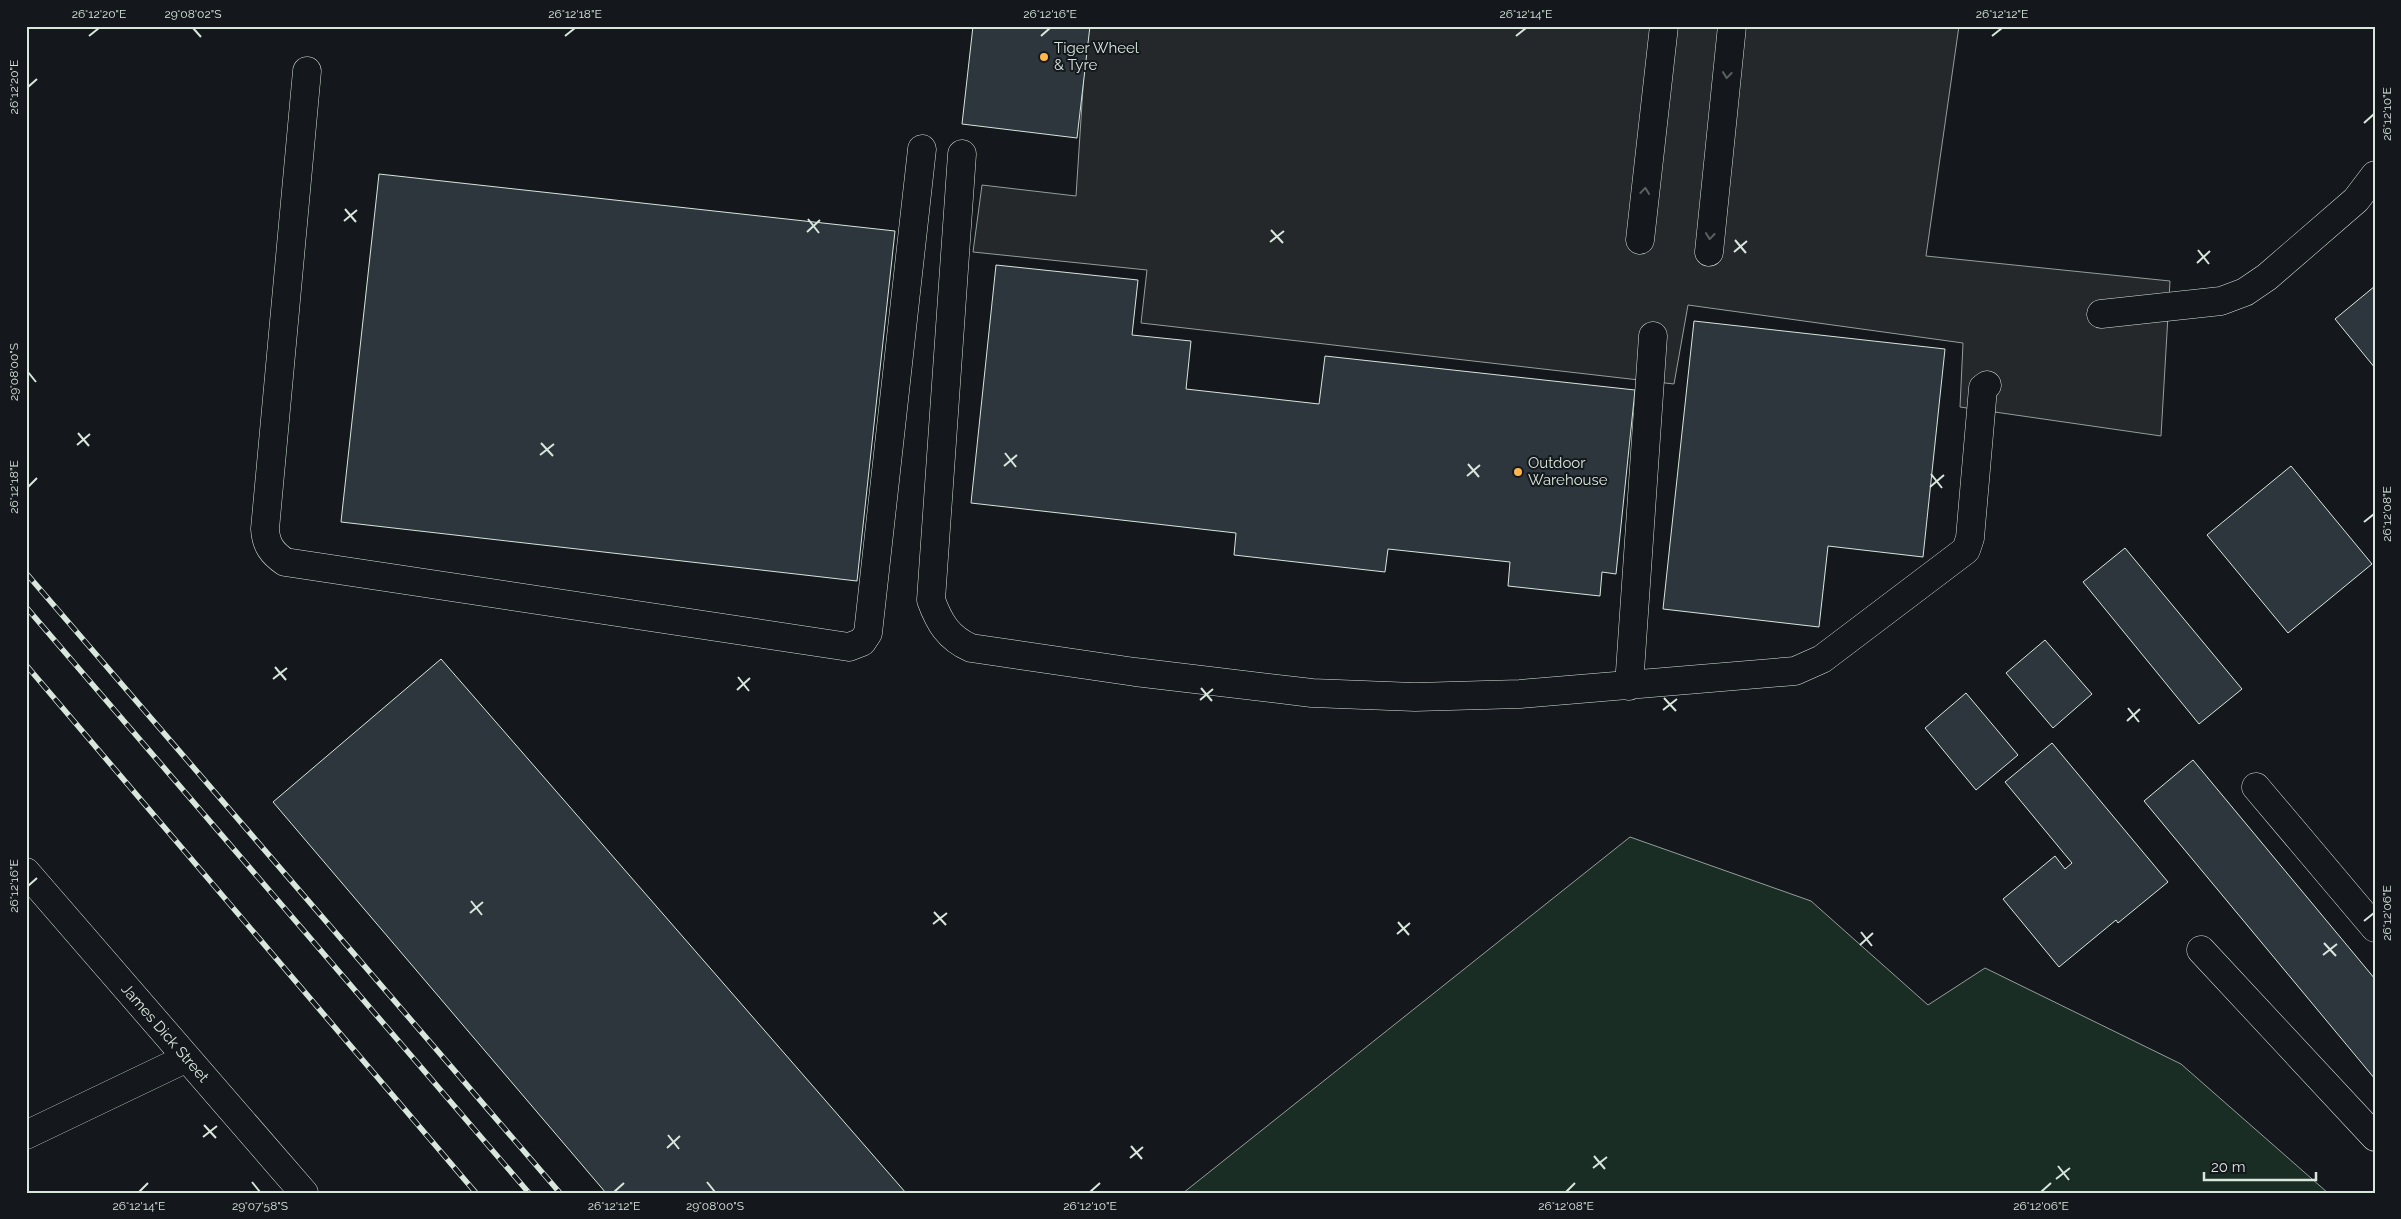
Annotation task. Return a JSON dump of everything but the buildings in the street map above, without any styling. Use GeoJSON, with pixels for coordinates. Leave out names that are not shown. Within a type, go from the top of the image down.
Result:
{"type":"FeatureCollection","features":[{"type":"Feature","properties":{"kind":"street"},"geometry":{"type":"LineString","coordinates":[[1640,240],[1664,26]]}},
{"type":"Feature","properties":{"kind":"street"},"geometry":{"type":"LineString","coordinates":[[1709,252],[1732,26]]}},
{"type":"Feature","properties":{"kind":"street"},"geometry":{"type":"LineString","coordinates":[[307,71],[265,529],[266,540],[272,552],[285,562],[849,647],[862,642],[868,633],[922,149]]}},
{"type":"Feature","properties":{"kind":"street"},"geometry":{"type":"LineString","coordinates":[[962,154],[931,600],[939,620],[952,636],[971,648],[1135,672],[1312,693],[1415,697],[1520,694],[1787,673],[1804,669],[1822,659],[1963,553],[1970,538],[1984,388],[1987,385]]}},
{"type":"Feature","properties":{"kind":"street"},"geometry":{"type":"LineString","coordinates":[[2102,314],[2221,301],[2245,292],[2267,277],[2356,200],[2375,175]]}},
{"type":"Feature","properties":{"kind":"street"},"geometry":{"type":"LineString","coordinates":[[1629,686],[1653,336]]}},
{"type":"Feature","properties":{"kind":"street"},"geometry":{"type":"LineString","coordinates":[[2256,787],[2375,928]]}},
{"type":"Feature","properties":{"kind":"street","name":"James Dick Street"},"geometry":{"type":"LineString","coordinates":[[26,872],[304,1193]]}},
{"type":"Feature","properties":{"kind":"street"},"geometry":{"type":"LineString","coordinates":[[2201,950],[2375,1137]]}},
{"type":"Feature","properties":{"kind":"street"},"geometry":{"type":"LineString","coordinates":[[26,1135],[187,1058]]}},
{"type":"Feature","properties":{"kind":"green space"},"geometry":{"type":"Polygon","coordinates":[[[1630,837],[1811,901],[1928,1005],[1985,968],[2181,1064],[2328,1193],[1183,1193],[1630,837]]]}},
{"type":"Feature","properties":{"kind":"shaded area"},"geometry":{"type":"Polygon","coordinates":[[[1087,26],[1959,26],[1926,256],[2170,281],[2161,436],[1960,407],[1963,343],[1688,305],[1674,384],[1141,323],[1147,270],[973,252],[982,185],[1076,196],[1087,26]]]}},
{"type":"Feature","properties":{"kind":"railway"},"geometry":{"type":"LineString","coordinates":[[26,573],[560,1193]]}},
{"type":"Feature","properties":{"kind":"railway"},"geometry":{"type":"LineString","coordinates":[[26,607],[529,1193]]}},
{"type":"Feature","properties":{"kind":"railway"},"geometry":{"type":"LineString","coordinates":[[26,665],[476,1193]]}},
{"type":"Feature","properties":{"kind":"place","name":"Tiger Wheel & Tyre"},"geometry":{"type":"Point","coordinates":[1044,57]}},
{"type":"Feature","properties":{"kind":"place","name":"Outdoor Warehouse"},"geometry":{"type":"Point","coordinates":[1518,472]}}]}
